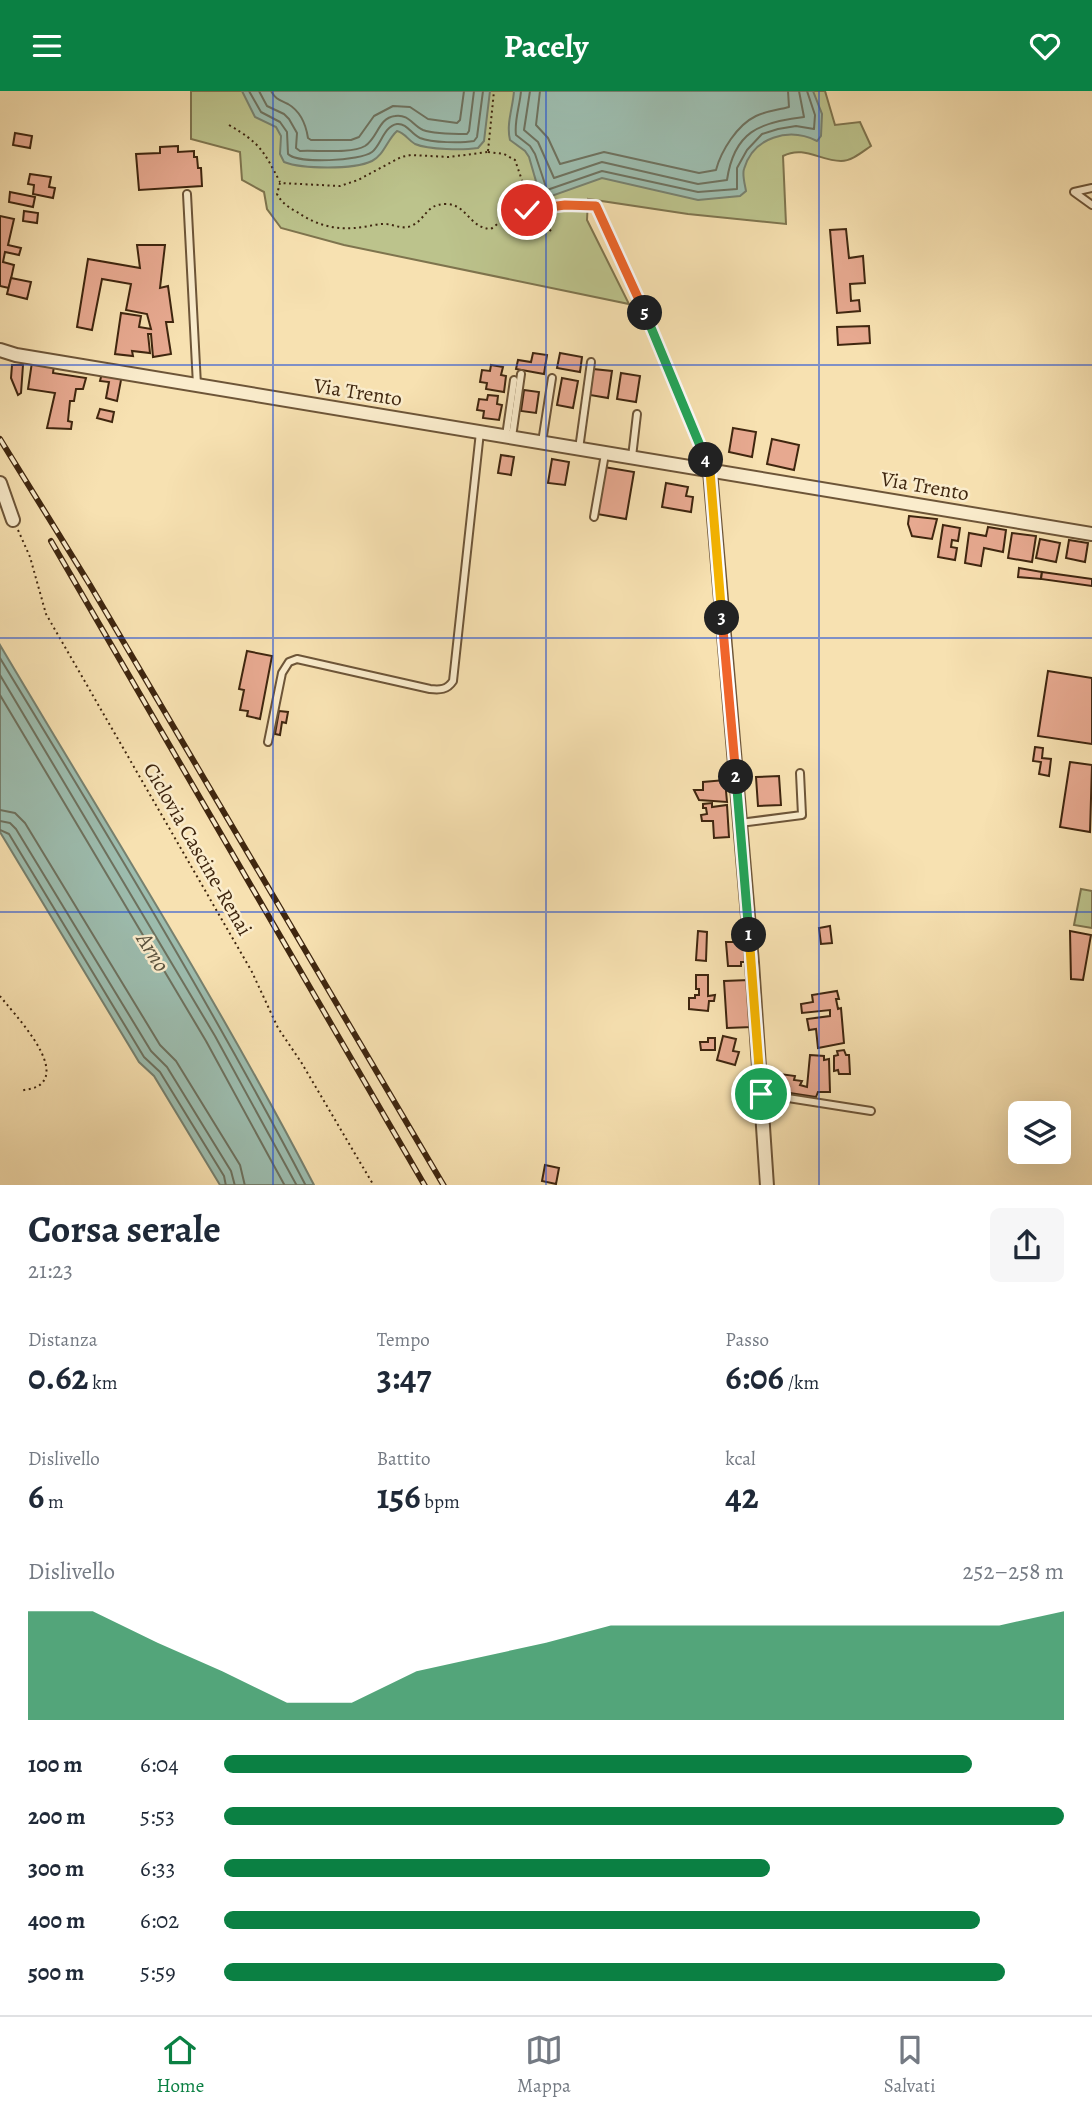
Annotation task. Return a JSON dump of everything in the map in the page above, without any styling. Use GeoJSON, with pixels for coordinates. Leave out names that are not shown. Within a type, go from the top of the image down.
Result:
{"type":"FeatureCollection","features":[{"type":"Feature","properties":{"kind":"street","name":"Via Trento"},"geometry":{"type":"LineString","coordinates":[[0,350],[16,355],[1092,534]]}},
{"type":"Feature","properties":{"kind":"street"},"geometry":{"type":"LineString","coordinates":[[710,471],[767,1185]]}},
{"type":"Feature","properties":{"kind":"street"},"geometry":{"type":"LineString","coordinates":[[0,483],[13,520]]}},
{"type":"Feature","properties":{"kind":"lane"},"geometry":{"type":"LineString","coordinates":[[1092,188],[1074,192],[1092,205]]}},
{"type":"Feature","properties":{"kind":"lane"},"geometry":{"type":"LineString","coordinates":[[187,194],[197,385]]}},
{"type":"Feature","properties":{"kind":"lane"},"geometry":{"type":"LineString","coordinates":[[596,206],[662,351],[710,471]]}},
{"type":"Feature","properties":{"kind":"lane"},"geometry":{"type":"LineString","coordinates":[[579,449],[591,362]]}},
{"type":"Feature","properties":{"kind":"lane"},"geometry":{"type":"LineString","coordinates":[[509,437],[521,375]]}},
{"type":"Feature","properties":{"kind":"lane"},"geometry":{"type":"LineString","coordinates":[[542,442],[552,378]]}},
{"type":"Feature","properties":{"kind":"lane"},"geometry":{"type":"LineString","coordinates":[[509,437],[514,380]]}},
{"type":"Feature","properties":{"kind":"lane"},"geometry":{"type":"LineString","coordinates":[[632,457],[638,414]]}},
{"type":"Feature","properties":{"kind":"lane"},"geometry":{"type":"LineString","coordinates":[[268,742],[282,673],[289,662],[297,659],[430,689],[441,690],[449,687],[453,681],[480,432]]}},
{"type":"Feature","properties":{"kind":"lane"},"geometry":{"type":"LineString","coordinates":[[594,517],[605,453]]}},
{"type":"Feature","properties":{"kind":"lane"},"geometry":{"type":"LineString","coordinates":[[740,823],[802,815],[800,773]]}},
{"type":"Feature","properties":{"kind":"lane"},"geometry":{"type":"LineString","coordinates":[[761,1094],[871,1111]]}},
{"type":"Feature","properties":{"kind":"path"},"geometry":{"type":"LineString","coordinates":[[488,152],[494,91]]}},
{"type":"Feature","properties":{"kind":"path"},"geometry":{"type":"LineString","coordinates":[[229,125],[254,139],[267,157],[280,183],[277,194],[281,202],[314,224],[337,229],[388,224],[410,227],[427,210],[443,204],[463,210],[476,226],[491,229],[510,214],[527,210],[565,205],[596,206]]}},
{"type":"Feature","properties":{"kind":"path"},"geometry":{"type":"LineString","coordinates":[[280,183],[340,186],[358,180],[401,157],[411,155],[449,157],[488,152],[504,154],[515,160],[526,189],[527,210],[551,231]]}},
{"type":"Feature","properties":{"kind":"path","name":"Ciclovia Cascine-Renai"},"geometry":{"type":"LineString","coordinates":[[13,520],[30,557],[46,614],[252,972],[278,1028],[374,1185]]}},
{"type":"Feature","properties":{"kind":"path"},"geometry":{"type":"LineString","coordinates":[[0,996],[44,1055],[47,1069],[46,1078],[39,1087],[20,1091]]}},
{"type":"Feature","properties":{"kind":"green space"},"geometry":{"type":"Polygon","coordinates":[[[191,91],[825,91],[835,125],[860,122],[871,146],[845,161],[798,152],[783,156],[786,224],[688,214],[588,199],[587,220],[629,304],[344,245],[281,228],[267,209],[264,192],[242,180],[240,152],[191,139],[191,91]]]}},
{"type":"Feature","properties":{"kind":"green space"},"geometry":{"type":"Polygon","coordinates":[[[1081,889],[1092,891],[1092,928],[1074,925],[1081,889]]]}},
{"type":"Feature","properties":{"kind":"water"},"geometry":{"type":"Polygon","coordinates":[[[242,91],[490,91],[484,141],[478,148],[446,149],[421,146],[397,131],[380,155],[372,161],[353,166],[328,167],[284,162],[280,154],[281,136],[276,127],[255,117],[242,91]]]}},
{"type":"Feature","properties":{"kind":"water"},"geometry":{"type":"Polygon","coordinates":[[[514,91],[813,91],[822,114],[821,136],[817,141],[784,135],[764,142],[755,149],[743,171],[746,191],[740,196],[698,200],[602,178],[546,198],[540,195],[529,157],[510,140],[509,122],[514,91]]]}},
{"type":"Feature","properties":{"kind":"water","name":"Arno"},"geometry":{"type":"Polygon","coordinates":[[[0,645],[200,980],[314,1185],[220,1185],[154,1076],[139,1062],[0,832],[0,645]]]}},
{"type":"Feature","properties":{"kind":"building"},"geometry":{"type":"Polygon","coordinates":[[[15,133],[32,136],[30,148],[13,145],[15,133]]]}},
{"type":"Feature","properties":{"kind":"building"},"geometry":{"type":"Polygon","coordinates":[[[178,146],[178,152],[194,151],[198,168],[201,168],[202,186],[139,190],[136,154],[160,153],[160,147],[178,146]]]}},
{"type":"Feature","properties":{"kind":"building"},"geometry":{"type":"Polygon","coordinates":[[[30,174],[51,177],[49,187],[55,188],[53,198],[33,194],[34,185],[28,184],[30,174]]]}},
{"type":"Feature","properties":{"kind":"building"},"geometry":{"type":"Polygon","coordinates":[[[10,192],[35,197],[33,207],[9,202],[10,192]]]}},
{"type":"Feature","properties":{"kind":"building"},"geometry":{"type":"Polygon","coordinates":[[[24,211],[38,213],[37,223],[23,221],[24,211]]]}},
{"type":"Feature","properties":{"kind":"building"},"geometry":{"type":"Polygon","coordinates":[[[0,216],[14,219],[8,245],[21,248],[19,255],[5,252],[3,262],[14,265],[9,288],[0,286],[0,216]]]}},
{"type":"Feature","properties":{"kind":"building"},"geometry":{"type":"Polygon","coordinates":[[[846,229],[849,258],[863,256],[865,283],[850,284],[851,301],[859,300],[860,311],[837,313],[830,230],[846,229]]]}},
{"type":"Feature","properties":{"kind":"building"},"geometry":{"type":"Polygon","coordinates":[[[137,245],[165,245],[160,288],[168,286],[173,322],[166,322],[171,354],[153,357],[151,334],[148,334],[150,353],[132,351],[133,356],[115,354],[121,313],[141,316],[139,327],[151,329],[147,314],[126,310],[131,284],[102,279],[92,330],[77,327],[88,259],[140,268],[137,245]]]}},
{"type":"Feature","properties":{"kind":"building"},"geometry":{"type":"Polygon","coordinates":[[[11,278],[31,282],[27,299],[7,294],[11,278]]]}},
{"type":"Feature","properties":{"kind":"building"},"geometry":{"type":"Polygon","coordinates":[[[869,326],[870,343],[838,345],[837,327],[869,326]]]}},
{"type":"Feature","properties":{"kind":"building"},"geometry":{"type":"Polygon","coordinates":[[[533,353],[547,355],[544,374],[516,369],[518,360],[531,362],[533,353]]]}},
{"type":"Feature","properties":{"kind":"building"},"geometry":{"type":"Polygon","coordinates":[[[560,353],[582,357],[580,372],[557,368],[560,353]]]}},
{"type":"Feature","properties":{"kind":"building"},"geometry":{"type":"Polygon","coordinates":[[[32,362],[54,366],[53,373],[86,378],[83,389],[76,389],[74,401],[70,401],[68,421],[72,422],[71,429],[47,428],[55,393],[28,389],[32,362]]]}},
{"type":"Feature","properties":{"kind":"building"},"geometry":{"type":"Polygon","coordinates":[[[12,365],[23,365],[21,393],[18,395],[11,378],[12,365]]]}},
{"type":"Feature","properties":{"kind":"building"},"geometry":{"type":"Polygon","coordinates":[[[491,365],[503,367],[501,375],[506,376],[504,392],[486,389],[487,383],[480,382],[482,370],[490,371],[491,365]]]}},
{"type":"Feature","properties":{"kind":"building"},"geometry":{"type":"Polygon","coordinates":[[[593,369],[612,371],[608,398],[590,395],[593,369]]]}},
{"type":"Feature","properties":{"kind":"building"},"geometry":{"type":"Polygon","coordinates":[[[102,373],[122,375],[117,401],[106,398],[109,382],[100,381],[102,373]]]}},
{"type":"Feature","properties":{"kind":"building"},"geometry":{"type":"Polygon","coordinates":[[[621,373],[640,376],[636,402],[617,399],[621,373]]]}},
{"type":"Feature","properties":{"kind":"building"},"geometry":{"type":"Polygon","coordinates":[[[562,378],[578,381],[573,408],[557,405],[562,378]]]}},
{"type":"Feature","properties":{"kind":"building"},"geometry":{"type":"Polygon","coordinates":[[[524,390],[539,392],[536,413],[521,411],[524,390]]]}},
{"type":"Feature","properties":{"kind":"building"},"geometry":{"type":"Polygon","coordinates":[[[488,395],[498,396],[497,404],[502,405],[499,420],[483,418],[484,411],[477,410],[479,399],[487,400],[488,395]]]}},
{"type":"Feature","properties":{"kind":"building"},"geometry":{"type":"Polygon","coordinates":[[[100,409],[114,412],[112,422],[97,418],[100,409]]]}},
{"type":"Feature","properties":{"kind":"building"},"geometry":{"type":"Polygon","coordinates":[[[733,428],[756,432],[752,457],[729,452],[733,428]]]}},
{"type":"Feature","properties":{"kind":"building"},"geometry":{"type":"Polygon","coordinates":[[[772,439],[799,445],[794,470],[767,464],[772,439]]]}},
{"type":"Feature","properties":{"kind":"building"},"geometry":{"type":"Polygon","coordinates":[[[501,455],[514,457],[511,475],[498,473],[501,455]]]}},
{"type":"Feature","properties":{"kind":"building"},"geometry":{"type":"Polygon","coordinates":[[[552,459],[569,462],[565,485],[548,483],[552,459]]]}},
{"type":"Feature","properties":{"kind":"building"},"geometry":{"type":"Polygon","coordinates":[[[604,467],[634,472],[626,519],[597,514],[604,467]]]}},
{"type":"Feature","properties":{"kind":"building"},"geometry":{"type":"Polygon","coordinates":[[[666,483],[688,487],[686,496],[693,497],[691,512],[662,507],[666,483]]]}},
{"type":"Feature","properties":{"kind":"building"},"geometry":{"type":"Polygon","coordinates":[[[909,516],[937,519],[932,539],[912,536],[908,524],[909,516]]]}},
{"type":"Feature","properties":{"kind":"building"},"geometry":{"type":"Polygon","coordinates":[[[943,525],[960,528],[958,541],[952,540],[951,547],[957,548],[955,560],[938,557],[943,525]]]}},
{"type":"Feature","properties":{"kind":"building"},"geometry":{"type":"Polygon","coordinates":[[[988,527],[1006,530],[1003,552],[984,548],[981,566],[965,563],[969,533],[986,536],[988,527]]]}},
{"type":"Feature","properties":{"kind":"building"},"geometry":{"type":"Polygon","coordinates":[[[1012,533],[1036,536],[1032,562],[1008,558],[1012,533]]]}},
{"type":"Feature","properties":{"kind":"building"},"geometry":{"type":"Polygon","coordinates":[[[1040,539],[1060,543],[1056,562],[1036,558],[1040,539]]]}},
{"type":"Feature","properties":{"kind":"building"},"geometry":{"type":"Polygon","coordinates":[[[1069,540],[1088,543],[1085,562],[1066,558],[1069,540]]]}},
{"type":"Feature","properties":{"kind":"building"},"geometry":{"type":"Polygon","coordinates":[[[1019,568],[1042,572],[1041,579],[1018,577],[1019,568]]]}},
{"type":"Feature","properties":{"kind":"building"},"geometry":{"type":"Polygon","coordinates":[[[1042,572],[1092,579],[1092,586],[1041,579],[1042,572]]]}},
{"type":"Feature","properties":{"kind":"building"},"geometry":{"type":"Polygon","coordinates":[[[247,651],[272,656],[260,719],[247,716],[248,711],[240,710],[244,690],[239,689],[247,651]]]}},
{"type":"Feature","properties":{"kind":"building"},"geometry":{"type":"Polygon","coordinates":[[[1048,671],[1092,678],[1092,744],[1038,736],[1048,671]]]}},
{"type":"Feature","properties":{"kind":"building"},"geometry":{"type":"Polygon","coordinates":[[[279,711],[288,712],[286,723],[282,722],[280,735],[275,734],[279,711]]]}},
{"type":"Feature","properties":{"kind":"building"},"geometry":{"type":"Polygon","coordinates":[[[1035,747],[1043,748],[1042,758],[1051,759],[1049,776],[1039,774],[1041,762],[1033,761],[1035,747]]]}},
{"type":"Feature","properties":{"kind":"building"},"geometry":{"type":"Polygon","coordinates":[[[1070,762],[1092,765],[1090,832],[1060,827],[1070,762]]]}},
{"type":"Feature","properties":{"kind":"building"},"geometry":{"type":"Polygon","coordinates":[[[779,776],[781,805],[758,806],[756,777],[779,776]]]}},
{"type":"Feature","properties":{"kind":"building"},"geometry":{"type":"Polygon","coordinates":[[[725,780],[727,802],[699,800],[694,790],[703,790],[703,782],[725,780]]]}},
{"type":"Feature","properties":{"kind":"building"},"geometry":{"type":"Polygon","coordinates":[[[712,803],[712,807],[727,805],[729,837],[714,838],[713,821],[702,821],[701,815],[707,814],[703,804],[712,803]]]}},
{"type":"Feature","properties":{"kind":"building"},"geometry":{"type":"Polygon","coordinates":[[[830,926],[832,943],[821,944],[819,928],[830,926]]]}},
{"type":"Feature","properties":{"kind":"building"},"geometry":{"type":"Polygon","coordinates":[[[698,931],[707,932],[706,961],[696,960],[698,931]]]}},
{"type":"Feature","properties":{"kind":"building"},"geometry":{"type":"Polygon","coordinates":[[[1070,931],[1091,935],[1083,980],[1071,979],[1070,931]]]}},
{"type":"Feature","properties":{"kind":"building"},"geometry":{"type":"Polygon","coordinates":[[[726,942],[745,942],[746,962],[741,962],[741,966],[728,966],[726,942]]]}},
{"type":"Feature","properties":{"kind":"building"},"geometry":{"type":"Polygon","coordinates":[[[696,975],[708,975],[708,996],[715,995],[714,1001],[709,1001],[708,1011],[689,1009],[689,998],[699,995],[696,975]]]}},
{"type":"Feature","properties":{"kind":"building"},"geometry":{"type":"Polygon","coordinates":[[[749,980],[752,1027],[727,1028],[724,981],[749,980]]]}},
{"type":"Feature","properties":{"kind":"building"},"geometry":{"type":"Polygon","coordinates":[[[837,991],[844,1043],[818,1048],[816,1029],[809,1030],[807,1019],[830,1016],[830,1010],[802,1013],[801,1004],[813,1002],[812,995],[837,991]]]}},
{"type":"Feature","properties":{"kind":"building"},"geometry":{"type":"Polygon","coordinates":[[[723,1036],[736,1039],[733,1051],[739,1052],[735,1065],[717,1060],[723,1036]]]}},
{"type":"Feature","properties":{"kind":"building"},"geometry":{"type":"Polygon","coordinates":[[[708,1038],[715,1038],[715,1050],[701,1050],[700,1042],[708,1042],[708,1038]]]}},
{"type":"Feature","properties":{"kind":"building"},"geometry":{"type":"Polygon","coordinates":[[[844,1050],[846,1055],[849,1055],[850,1074],[834,1071],[834,1056],[838,1055],[837,1051],[844,1050]]]}},
{"type":"Feature","properties":{"kind":"building"},"geometry":{"type":"Polygon","coordinates":[[[810,1055],[829,1059],[830,1092],[818,1092],[816,1097],[770,1090],[773,1073],[795,1076],[794,1080],[802,1081],[800,1085],[807,1087],[810,1055]]]}},
{"type":"Feature","properties":{"kind":"building"},"geometry":{"type":"Polygon","coordinates":[[[545,1165],[559,1168],[556,1184],[542,1181],[545,1165]]]}},
{"type":"Feature","properties":{"kind":"railway"},"geometry":{"type":"LineString","coordinates":[[0,439],[90,585],[443,1185]]}},
{"type":"Feature","properties":{"kind":"railway"},"geometry":{"type":"LineString","coordinates":[[51,541],[424,1185]]}},
{"type":"Feature","properties":{"kind":"route"},"geometry":{"type":"LineString","coordinates":[[527,210],[565,205],[596,206],[662,351],[710,471],[761,1094]]}}]}
